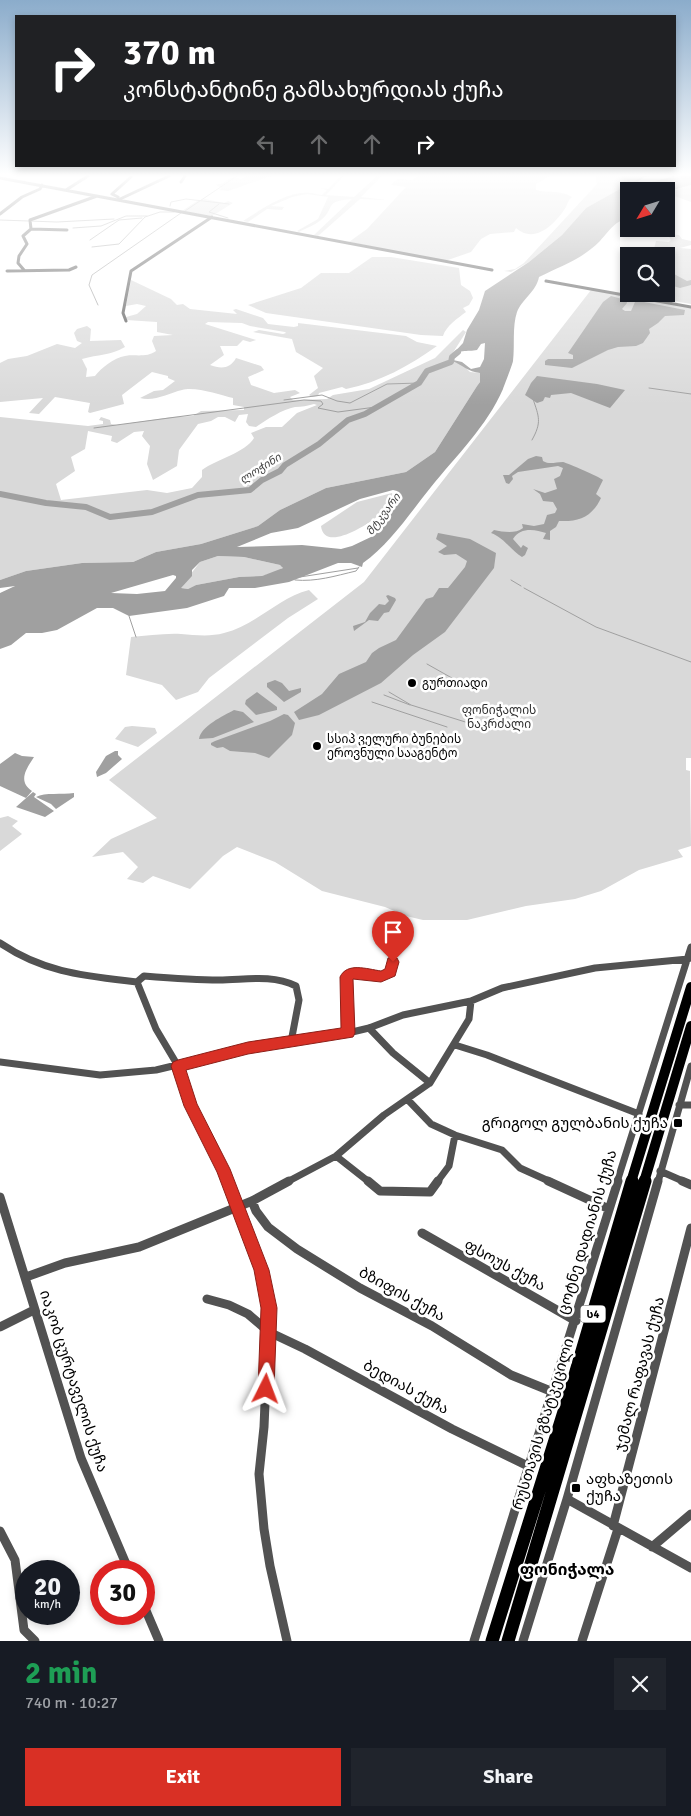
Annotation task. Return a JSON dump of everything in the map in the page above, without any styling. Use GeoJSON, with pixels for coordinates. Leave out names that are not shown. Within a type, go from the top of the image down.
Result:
{"type":"FeatureCollection","features":[{"type":"Feature","properties":{"kind":"highway","name":"რუსთავის გზატკეცილი"},"geometry":{"type":"LineString","coordinates":[[492,1641],[567,1402],[640,1152],[691,987]]}},
{"type":"Feature","properties":{"kind":"highway","name":"რუსთავის გზატკეცილი"},"geometry":{"type":"LineString","coordinates":[[508,1641],[691,1026]]}},
{"type":"Feature","properties":{"kind":"street"},"geometry":{"type":"LineString","coordinates":[[22,253],[18,263],[24,270]]}},
{"type":"Feature","properties":{"kind":"street"},"geometry":{"type":"LineString","coordinates":[[126,321],[123,314],[131,271],[159,253]]}},
{"type":"Feature","properties":{"kind":"street"},"geometry":{"type":"LineString","coordinates":[[400,253],[492,270]]}},
{"type":"Feature","properties":{"kind":"street"},"geometry":{"type":"LineString","coordinates":[[7,271],[69,270],[76,266]]}},
{"type":"Feature","properties":{"kind":"street"},"geometry":{"type":"LineString","coordinates":[[546,280],[691,308]]}},
{"type":"Feature","properties":{"kind":"street"},"geometry":{"type":"LineString","coordinates":[[0,943],[9,950],[30,960],[59,972],[80,977],[137,982],[144,976],[220,980],[280,979],[290,982],[296,986],[299,1000],[291,1042]]}},
{"type":"Feature","properties":{"kind":"street","name":"ცოტნე დადიანის ქუჩა"},"geometry":{"type":"LineString","coordinates":[[474,1641],[576,1321],[691,947]]}},
{"type":"Feature","properties":{"kind":"street"},"geometry":{"type":"LineString","coordinates":[[0,1062],[100,1075],[178,1066],[248,1048],[348,1033],[369,1028],[403,1015],[471,1001],[502,988],[595,968],[688,959]]}},
{"type":"Feature","properties":{"kind":"street"},"geometry":{"type":"LineString","coordinates":[[348,1033],[346,977],[350,973],[381,976],[390,973],[393,962]]}},
{"type":"Feature","properties":{"kind":"street"},"geometry":{"type":"LineString","coordinates":[[137,982],[156,1029],[178,1066],[190,1103],[223,1169],[262,1270],[269,1308],[269,1332],[264,1427],[259,1474],[267,1548],[287,1641]]}},
{"type":"Feature","properties":{"kind":"street"},"geometry":{"type":"LineString","coordinates":[[26,1277],[65,1263],[139,1247],[252,1201],[336,1156],[384,1115],[430,1083],[455,1045],[469,1019],[471,1001]]}},
{"type":"Feature","properties":{"kind":"street"},"geometry":{"type":"LineString","coordinates":[[369,1028],[393,1053],[430,1083]]}},
{"type":"Feature","properties":{"kind":"street"},"geometry":{"type":"LineString","coordinates":[[455,1045],[487,1055],[639,1114]]}},
{"type":"Feature","properties":{"kind":"street"},"geometry":{"type":"LineString","coordinates":[[524,1641],[691,1066]]}},
{"type":"Feature","properties":{"kind":"street"},"geometry":{"type":"LineString","coordinates":[[408,1100],[431,1124],[455,1135],[502,1150],[520,1168],[609,1209]]}},
{"type":"Feature","properties":{"kind":"street"},"geometry":{"type":"LineString","coordinates":[[679,1105],[691,1105]]}},
{"type":"Feature","properties":{"kind":"street"},"geometry":{"type":"LineString","coordinates":[[336,1156],[380,1191],[430,1192],[449,1166],[455,1135]]}},
{"type":"Feature","properties":{"kind":"street"},"geometry":{"type":"LineString","coordinates":[[660,1171],[691,1185]]}},
{"type":"Feature","properties":{"kind":"street","name":"იაკობ ცურტაველის ქუჩა"},"geometry":{"type":"LineString","coordinates":[[0,1197],[81,1458],[124,1560]]}},
{"type":"Feature","properties":{"kind":"street","name":"ბზიფის ქუჩა"},"geometry":{"type":"LineString","coordinates":[[252,1201],[256,1211],[268,1227],[297,1249],[360,1288],[432,1326],[511,1375],[553,1392]]}},
{"type":"Feature","properties":{"kind":"street","name":"ჯემალ რაფავას ქუჩა"},"geometry":{"type":"LineString","coordinates":[[582,1641],[615,1527],[691,1228]]}},
{"type":"Feature","properties":{"kind":"street","name":"ფსოუს ქუჩა"},"geometry":{"type":"LineString","coordinates":[[422,1233],[576,1321]]}},
{"type":"Feature","properties":{"kind":"street","name":"ბედიას ქუჩა"},"geometry":{"type":"LineString","coordinates":[[207,1299],[229,1305],[248,1314],[269,1332],[305,1349],[452,1429],[530,1467]]}},
{"type":"Feature","properties":{"kind":"street"},"geometry":{"type":"LineString","coordinates":[[0,1327],[34,1310]]}},
{"type":"Feature","properties":{"kind":"street"},"geometry":{"type":"LineString","coordinates":[[566,1499],[691,1568]]}},
{"type":"Feature","properties":{"kind":"street"},"geometry":{"type":"LineString","coordinates":[[652,1547],[691,1514]]}},
{"type":"Feature","properties":{"kind":"street"},"geometry":{"type":"LineString","coordinates":[[0,1531],[15,1560],[24,1630],[35,1641]]}},
{"type":"Feature","properties":{"kind":"street"},"geometry":{"type":"LineString","coordinates":[[152,1625],[159,1641]]}},
{"type":"Feature","properties":{"kind":"green space"},"geometry":{"type":"Polygon","coordinates":[[[402,253],[469,253],[445,261],[402,253]]]}},
{"type":"Feature","properties":{"kind":"green space"},"geometry":{"type":"Polygon","coordinates":[[[534,253],[541,253],[529,262],[511,272],[504,271],[515,269],[534,253]]]}},
{"type":"Feature","properties":{"kind":"green space"},"geometry":{"type":"Polygon","coordinates":[[[675,253],[691,253],[691,304],[675,301],[675,253]]]}},
{"type":"Feature","properties":{"kind":"green space"},"geometry":{"type":"Polygon","coordinates":[[[372,257],[391,257],[459,268],[461,285],[470,291],[473,298],[469,305],[463,308],[466,312],[449,326],[443,336],[421,335],[266,313],[248,305],[301,288],[321,273],[349,273],[372,257]]]}},
{"type":"Feature","properties":{"kind":"green space"},"geometry":{"type":"Polygon","coordinates":[[[131,280],[171,299],[177,305],[183,304],[190,309],[237,314],[233,310],[236,309],[263,318],[268,324],[294,327],[298,326],[298,323],[406,336],[417,342],[437,346],[405,367],[382,378],[359,386],[346,389],[342,387],[319,393],[318,396],[312,397],[309,395],[318,388],[314,376],[323,368],[296,352],[292,339],[253,332],[259,330],[283,334],[285,332],[242,323],[208,322],[205,324],[256,340],[250,342],[243,340],[237,346],[220,346],[224,355],[210,365],[225,367],[234,362],[236,358],[261,366],[264,370],[248,377],[251,385],[274,393],[295,390],[300,393],[290,397],[293,400],[327,399],[333,395],[369,389],[435,358],[463,330],[466,332],[449,359],[462,364],[470,372],[480,373],[480,382],[435,452],[406,472],[326,488],[280,510],[258,526],[201,544],[156,552],[133,562],[82,563],[26,571],[0,580],[0,417],[88,426],[103,424],[103,421],[99,420],[101,417],[110,420],[111,424],[117,425],[193,416],[201,411],[244,410],[244,407],[233,405],[233,398],[194,389],[182,390],[151,399],[140,398],[154,391],[163,390],[175,381],[168,378],[168,376],[152,372],[122,395],[124,404],[90,413],[88,412],[90,403],[55,397],[39,414],[29,413],[43,398],[0,402],[0,363],[8,359],[27,356],[57,344],[75,348],[82,343],[77,341],[74,333],[77,329],[87,326],[91,329],[90,341],[121,340],[125,347],[82,359],[87,369],[86,377],[95,376],[108,364],[121,357],[145,355],[156,351],[152,341],[154,336],[173,335],[157,332],[157,322],[126,320],[126,317],[137,314],[146,306],[137,304],[126,306],[131,280]],[[317,405],[290,408],[256,427],[249,426],[246,422],[248,414],[239,415],[235,422],[225,417],[218,417],[198,424],[179,450],[177,466],[153,480],[147,464],[150,446],[142,436],[144,431],[134,432],[117,443],[111,441],[112,436],[88,431],[85,449],[71,457],[75,471],[56,484],[61,500],[147,490],[167,493],[192,488],[202,477],[202,470],[238,452],[250,443],[254,438],[251,433],[266,427],[282,427],[297,413],[317,405]]]}},
{"type":"Feature","properties":{"kind":"green space","name":"ფონიჭალის ნაკრძალი"},"geometry":{"type":"Polygon","coordinates":[[[591,290],[620,295],[620,302],[658,302],[691,308],[691,758],[686,758],[686,770],[690,771],[691,846],[678,850],[683,857],[639,870],[601,891],[575,899],[526,906],[467,920],[423,920],[406,916],[385,907],[322,891],[275,862],[237,847],[223,856],[190,889],[153,876],[143,883],[127,879],[138,867],[123,852],[92,857],[111,839],[157,818],[109,780],[364,582],[591,290]]]}},
{"type":"Feature","properties":{"kind":"green space"},"geometry":{"type":"Polygon","coordinates":[[[392,493],[393,496],[382,512],[360,528],[336,537],[329,537],[324,533],[321,526],[357,502],[392,493]]]}},
{"type":"Feature","properties":{"kind":"green space"},"geometry":{"type":"Polygon","coordinates":[[[218,556],[244,557],[283,567],[279,571],[262,576],[239,577],[196,585],[188,589],[180,588],[200,562],[218,556]]]}},
{"type":"Feature","properties":{"kind":"green space"},"geometry":{"type":"Polygon","coordinates":[[[309,590],[318,599],[288,618],[209,678],[198,692],[176,700],[162,685],[126,675],[131,637],[224,633],[246,624],[287,599],[309,590]]]}},
{"type":"Feature","properties":{"kind":"green space"},"geometry":{"type":"Polygon","coordinates":[[[125,727],[155,728],[157,733],[138,747],[115,739],[125,727]]]}},
{"type":"Feature","properties":{"kind":"green space"},"geometry":{"type":"Polygon","coordinates":[[[8,816],[18,821],[12,826],[22,834],[0,851],[0,818],[8,816]]]}},
{"type":"Feature","properties":{"kind":"shaded area"},"geometry":{"type":"Polygon","coordinates":[[[541,253],[587,253],[539,277],[535,287],[517,312],[512,363],[503,389],[489,416],[399,528],[382,547],[363,563],[362,567],[351,563],[338,563],[289,582],[255,588],[229,588],[224,596],[187,608],[129,616],[113,608],[97,608],[57,630],[42,633],[26,633],[11,645],[0,649],[0,593],[15,586],[0,588],[0,580],[26,571],[82,563],[133,562],[156,552],[201,544],[258,526],[280,510],[326,488],[406,472],[435,452],[480,382],[480,373],[452,361],[450,357],[463,343],[467,330],[479,310],[485,291],[541,253]],[[485,343],[481,344],[477,350],[460,352],[453,360],[462,362],[471,369],[480,367],[484,359],[485,343]],[[393,490],[360,499],[298,528],[271,533],[237,547],[302,545],[341,549],[352,546],[373,536],[398,493],[393,490]],[[218,556],[200,562],[192,570],[192,576],[181,588],[188,589],[196,585],[239,577],[262,576],[283,568],[280,565],[244,557],[218,556]],[[173,575],[111,593],[137,594],[165,591],[176,576],[173,575]]]}},
{"type":"Feature","properties":{"kind":"shaded area"},"geometry":{"type":"Polygon","coordinates":[[[675,275],[687,281],[691,280],[691,285],[680,288],[675,287],[675,275]]]}},
{"type":"Feature","properties":{"kind":"shaded area"},"geometry":{"type":"Polygon","coordinates":[[[611,296],[620,298],[620,302],[627,302],[622,309],[625,311],[631,311],[635,302],[685,310],[684,315],[665,316],[649,329],[650,333],[643,343],[636,346],[618,347],[608,350],[572,368],[545,365],[545,361],[548,359],[573,359],[573,355],[568,353],[603,302],[611,296]]]}},
{"type":"Feature","properties":{"kind":"shaded area"},"geometry":{"type":"Polygon","coordinates":[[[537,376],[597,384],[625,390],[610,408],[571,393],[551,395],[550,398],[545,397],[543,401],[537,403],[525,395],[537,376]]]}},
{"type":"Feature","properties":{"kind":"shaded area"},"geometry":{"type":"Polygon","coordinates":[[[536,456],[542,457],[543,461],[548,463],[566,463],[601,478],[603,480],[596,494],[601,498],[593,510],[584,517],[559,521],[556,527],[550,531],[550,540],[543,539],[546,533],[533,530],[520,532],[513,539],[521,548],[523,545],[528,548],[522,557],[499,537],[491,533],[494,530],[513,532],[523,528],[522,524],[534,526],[544,524],[547,515],[555,513],[557,509],[553,502],[543,501],[540,494],[533,489],[545,493],[557,489],[554,479],[560,476],[563,468],[558,466],[518,472],[512,476],[513,479],[509,484],[506,483],[503,475],[509,475],[528,459],[536,456]]]}},
{"type":"Feature","properties":{"kind":"shaded area"},"geometry":{"type":"Polygon","coordinates":[[[438,533],[470,539],[496,553],[494,568],[445,632],[413,655],[381,683],[319,715],[299,720],[294,712],[322,694],[339,674],[366,662],[372,653],[396,640],[426,599],[433,597],[439,588],[448,588],[465,567],[467,561],[456,554],[444,555],[438,552],[447,546],[436,539],[438,533]]]}},
{"type":"Feature","properties":{"kind":"shaded area"},"geometry":{"type":"Polygon","coordinates":[[[388,595],[396,600],[389,612],[384,613],[378,621],[369,620],[354,631],[353,626],[365,622],[370,613],[379,604],[385,605],[389,601],[386,596],[388,595]]]}},
{"type":"Feature","properties":{"kind":"shaded area"},"geometry":{"type":"Polygon","coordinates":[[[275,680],[282,683],[289,691],[301,688],[301,692],[284,702],[267,687],[267,683],[275,680]]]}},
{"type":"Feature","properties":{"kind":"shaded area"},"geometry":{"type":"Polygon","coordinates":[[[257,692],[277,707],[277,710],[256,715],[245,704],[246,700],[257,692]]]}},
{"type":"Feature","properties":{"kind":"shaded area"},"geometry":{"type":"Polygon","coordinates":[[[234,710],[243,712],[254,722],[213,738],[199,739],[208,726],[234,710]]]}},
{"type":"Feature","properties":{"kind":"shaded area"},"geometry":{"type":"Polygon","coordinates":[[[284,714],[288,715],[295,723],[292,735],[269,758],[255,753],[230,751],[223,747],[217,748],[211,745],[215,741],[284,714]]]}},
{"type":"Feature","properties":{"kind":"shaded area"},"geometry":{"type":"Polygon","coordinates":[[[118,751],[118,755],[122,759],[106,773],[97,777],[96,772],[106,756],[118,751]]]}},
{"type":"Feature","properties":{"kind":"shaded area"},"geometry":{"type":"Polygon","coordinates":[[[15,753],[34,757],[24,779],[27,787],[32,791],[26,798],[0,786],[0,764],[15,753]]]}},
{"type":"Feature","properties":{"kind":"shaded area"},"geometry":{"type":"Polygon","coordinates":[[[33,792],[36,794],[34,797],[54,811],[45,817],[16,807],[33,792]]]}},
{"type":"Feature","properties":{"kind":"shaded area"},"geometry":{"type":"Polygon","coordinates":[[[74,793],[74,797],[56,809],[51,804],[36,797],[44,795],[74,793]]]}},
{"type":"Feature","properties":{"kind":"waterway"},"geometry":{"type":"LineString","coordinates":[[98,305],[89,285],[92,275],[124,253]]}},
{"type":"Feature","properties":{"kind":"waterway","name":"ლოჭინი"},"geometry":{"type":"LineString","coordinates":[[0,494],[46,503],[86,507],[110,517],[152,512],[198,495],[250,490],[262,480],[280,471],[285,465],[319,444],[348,420],[365,414],[419,383],[427,371],[451,362],[452,357],[458,352]]}},
{"type":"Feature","properties":{"kind":"waterway"},"geometry":{"type":"LineString","coordinates":[[284,400],[322,395],[337,401],[350,403],[387,384],[419,383]]}},
{"type":"Feature","properties":{"kind":"waterway"},"geometry":{"type":"LineString","coordinates":[[649,388],[691,394]]}},
{"type":"Feature","properties":{"kind":"waterway"},"geometry":{"type":"LineString","coordinates":[[532,440],[538,424],[537,410],[533,399]]}},
{"type":"Feature","properties":{"kind":"waterway"},"geometry":{"type":"LineString","coordinates":[[94,428],[304,400],[321,401],[323,404],[318,408],[338,412],[376,407]]}},
{"type":"Feature","properties":{"kind":"waterway"},"geometry":{"type":"LineString","coordinates":[[295,580],[326,578],[356,571],[359,567]]}},
{"type":"Feature","properties":{"kind":"waterway"},"geometry":{"type":"LineString","coordinates":[[300,577],[358,568]]}},
{"type":"Feature","properties":{"kind":"waterway"},"geometry":{"type":"LineString","coordinates":[[511,580],[521,586]]}},
{"type":"Feature","properties":{"kind":"waterway"},"geometry":{"type":"LineString","coordinates":[[524,588],[596,627],[691,662]]}},
{"type":"Feature","properties":{"kind":"waterway"},"geometry":{"type":"LineString","coordinates":[[129,616],[136,637]]}},
{"type":"Feature","properties":{"kind":"waterway"},"geometry":{"type":"LineString","coordinates":[[427,664],[459,682]]}},
{"type":"Feature","properties":{"kind":"waterway"},"geometry":{"type":"LineString","coordinates":[[389,692],[411,705],[475,725]]}},
{"type":"Feature","properties":{"kind":"waterway"},"geometry":{"type":"LineString","coordinates":[[384,695],[410,705]]}},
{"type":"Feature","properties":{"kind":"waterway"},"geometry":{"type":"LineString","coordinates":[[372,702],[447,727]]}},
{"type":"Feature","properties":{"kind":"place","name":"გურთიადი"},"geometry":{"type":"Point","coordinates":[412,683]}},
{"type":"Feature","properties":{"kind":"place","name":"სსიპ ველური ბუნების ეროვნული სააგენტო"},"geometry":{"type":"Point","coordinates":[317,746]}},
{"type":"Feature","properties":{"kind":"place","name":"გრიგოლ გულბანის ქუჩა"},"geometry":{"type":"Point","coordinates":[678,1123]}},
{"type":"Feature","properties":{"kind":"place","name":"აფხაზეთის ქუჩა"},"geometry":{"type":"Point","coordinates":[576,1488]}},
{"type":"Feature","properties":{"kind":"district","name":"ფონიჭალა"},"geometry":{"type":"Point","coordinates":[567,1569]}},
{"type":"Feature","properties":{"kind":"route"},"geometry":{"type":"LineString","coordinates":[[266,1389],[269,1308],[262,1270],[223,1169],[191,1106],[178,1066],[248,1048],[348,1033],[346,977],[350,973],[381,976],[390,973],[393,962]]}},
{"type":"Feature","properties":{"kind":"water label","name":"მტკვარი"},"geometry":{"type":"Point","coordinates":[383,514]}}]}
